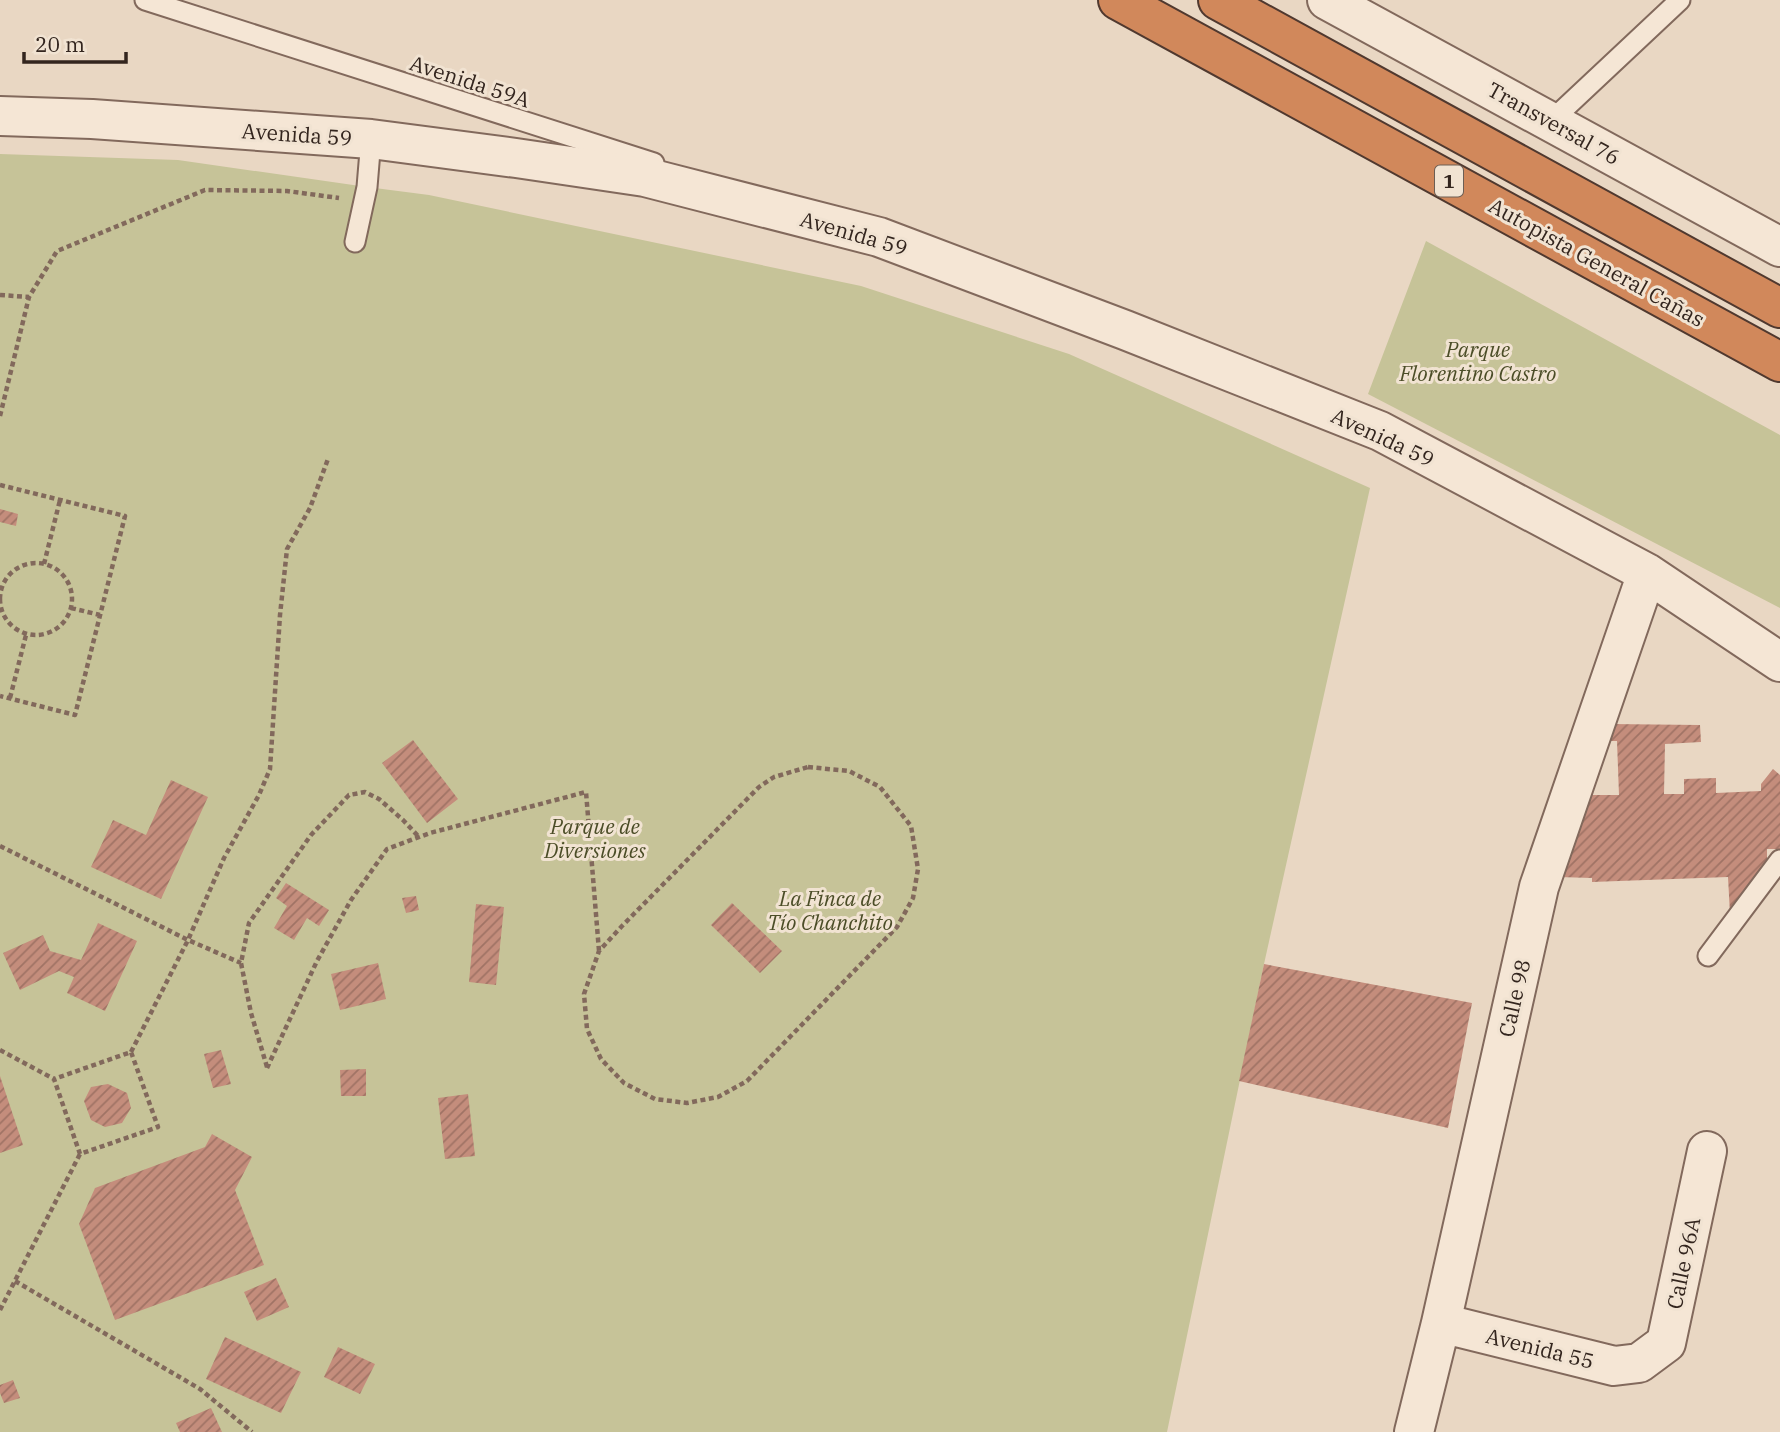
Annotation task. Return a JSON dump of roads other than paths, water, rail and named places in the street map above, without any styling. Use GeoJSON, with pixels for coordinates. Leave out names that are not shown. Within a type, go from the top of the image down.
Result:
{"type":"FeatureCollection","features":[{"type":"Feature","properties":{"kind":"highway","name":"Autopista General Cañas"},"geometry":{"type":"LineString","coordinates":[[1118,0],[1780,362]]}},
{"type":"Feature","properties":{"kind":"highway","name":"1"},"geometry":{"type":"LineString","coordinates":[[1218,0],[1780,308]]}},
{"type":"Feature","properties":{"kind":"street","name":"Transversal 76"},"geometry":{"type":"LineString","coordinates":[[1327,0],[1780,247]]}},
{"type":"Feature","properties":{"kind":"street","name":"Avenida 59"},"geometry":{"type":"LineString","coordinates":[[0,116],[92,119],[371,139],[645,177],[878,237],[1125,330],[1380,431],[1647,573],[1780,662]]}},
{"type":"Feature","properties":{"kind":"street","name":"Calle 98"},"geometry":{"type":"LineString","coordinates":[[1414,1432],[1539,887],[1647,573]]}},
{"type":"Feature","properties":{"kind":"street","name":"Calle 96A"},"geometry":{"type":"LineString","coordinates":[[1639,1363],[1666,1343],[1707,1151]]}},
{"type":"Feature","properties":{"kind":"street","name":"Avenida 55"},"geometry":{"type":"LineString","coordinates":[[1441,1323],[1614,1366],[1639,1363]]}},
{"type":"Feature","properties":{"kind":"lane","name":"Avenida 59A"},"geometry":{"type":"LineString","coordinates":[[145,0],[659,165],[779,212]]}},
{"type":"Feature","properties":{"kind":"lane"},"geometry":{"type":"LineString","coordinates":[[1550,122],[1680,0]]}},
{"type":"Feature","properties":{"kind":"lane"},"geometry":{"type":"LineString","coordinates":[[355,243],[367,187],[371,139]]}},
{"type":"Feature","properties":{"kind":"lane"},"geometry":{"type":"LineString","coordinates":[[1708,956],[1780,860]]}},
{"type":"Feature","properties":{"kind":"park label","name":"Parque Florentino Castro"},"geometry":{"type":"Point","coordinates":[1478,361]}},
{"type":"Feature","properties":{"kind":"park label","name":"Parque de Diversiones"},"geometry":{"type":"Point","coordinates":[595,838]}},
{"type":"Feature","properties":{"kind":"park label","name":"La Finca de Tío Chanchito"},"geometry":{"type":"Point","coordinates":[830,910]}}]}
